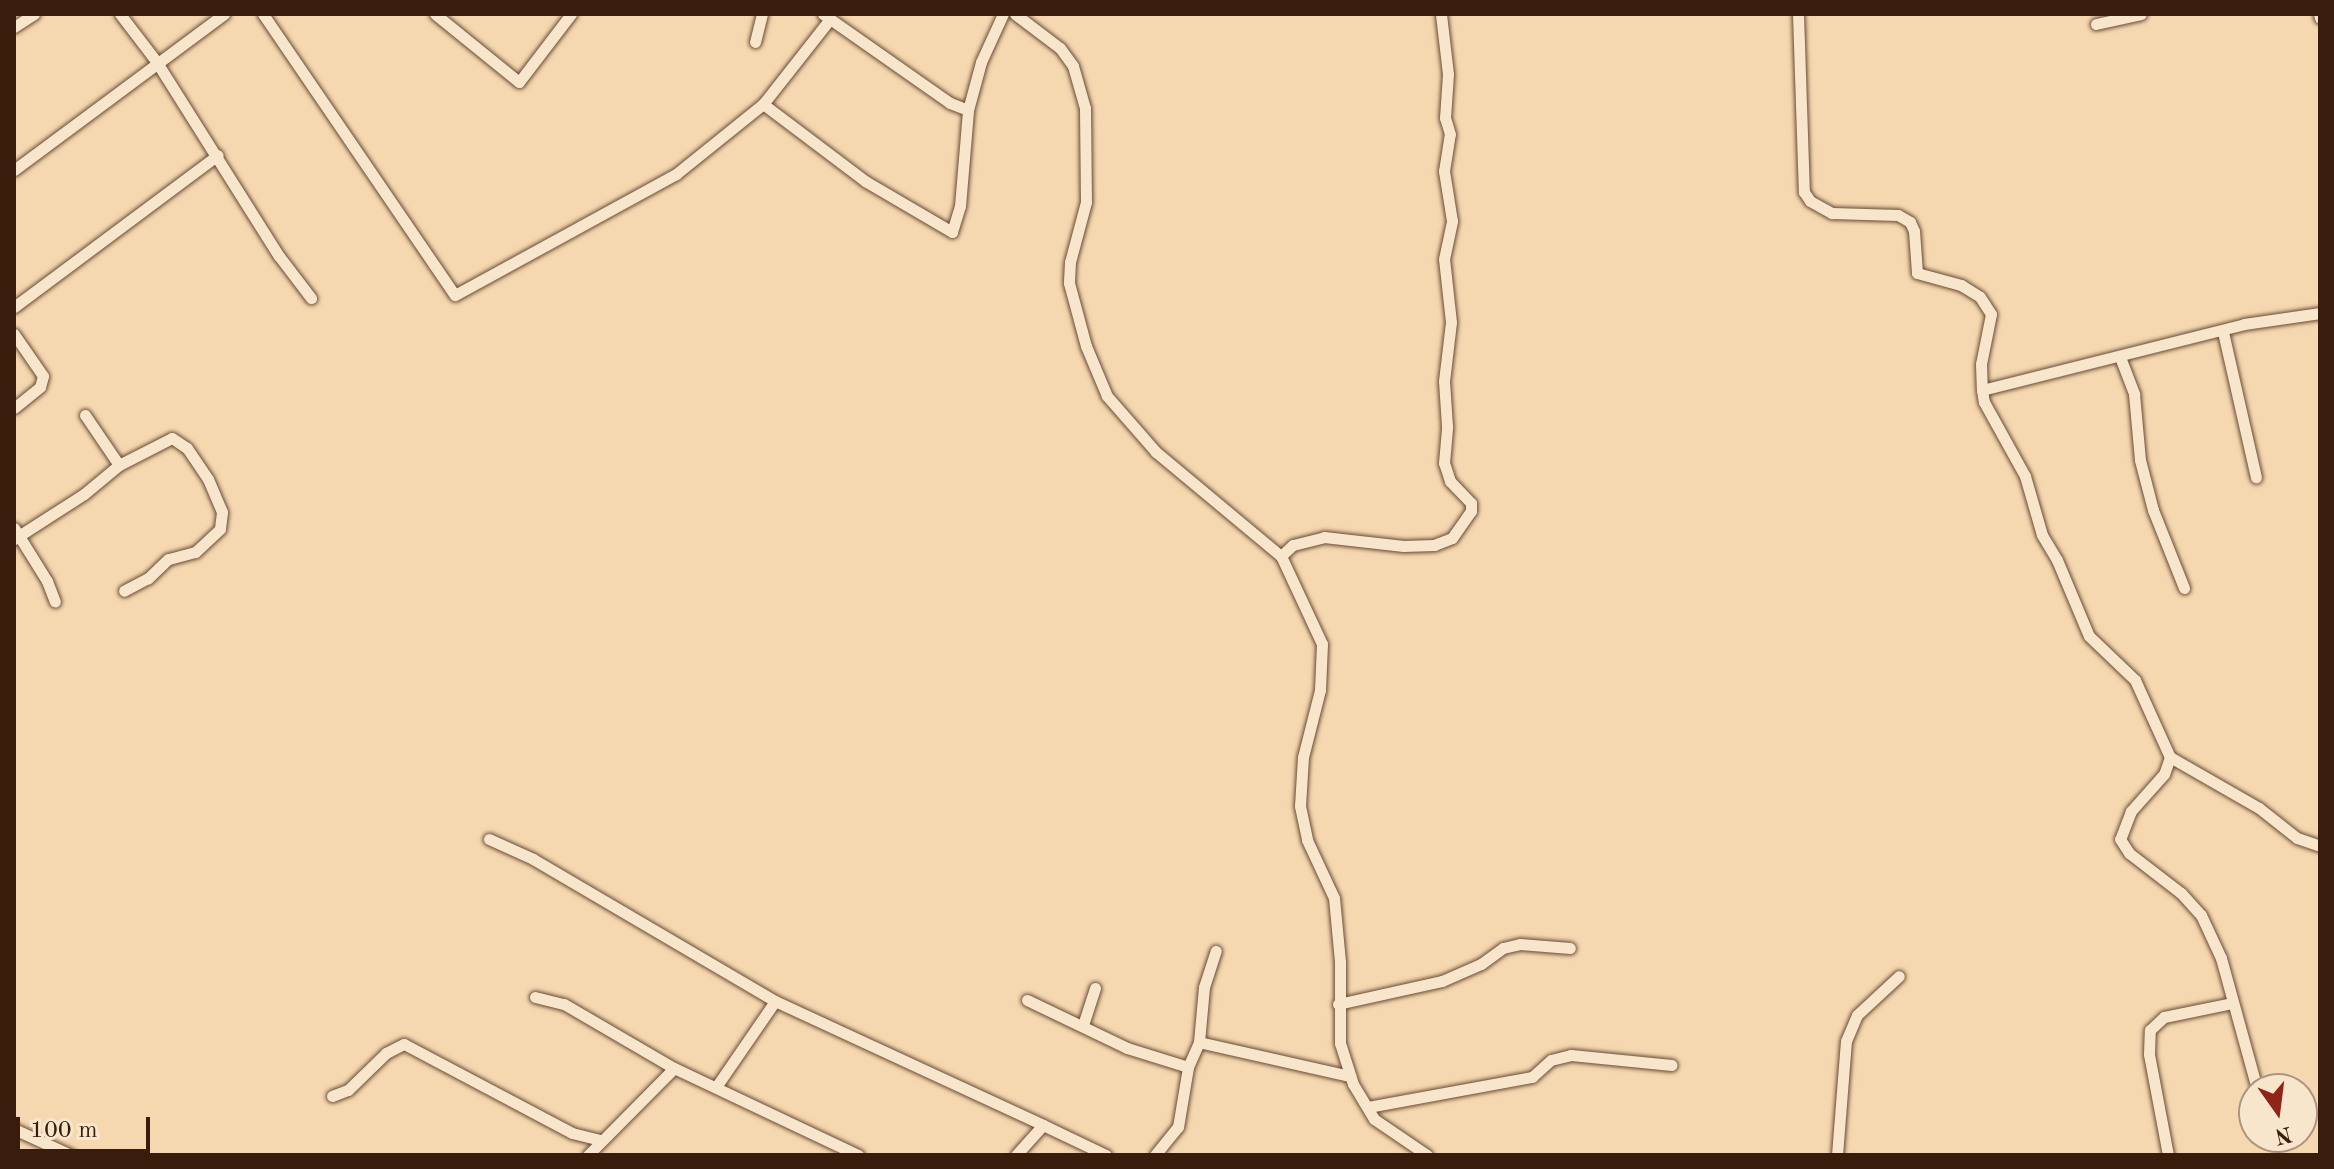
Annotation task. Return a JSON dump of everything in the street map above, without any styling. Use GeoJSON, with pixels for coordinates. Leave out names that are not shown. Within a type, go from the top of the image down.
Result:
{"type":"FeatureCollection","features":[{"type":"Feature","properties":{"kind":"street"},"geometry":{"type":"LineString","coordinates":[[14,27],[34,14]]}},
{"type":"Feature","properties":{"kind":"street"},"geometry":{"type":"LineString","coordinates":[[120,14],[156,61],[279,256],[311,298]]}},
{"type":"Feature","properties":{"kind":"street"},"geometry":{"type":"LineString","coordinates":[[14,170],[156,61],[224,14]]}},
{"type":"Feature","properties":{"kind":"street"},"geometry":{"type":"LineString","coordinates":[[263,14],[455,295],[676,174],[763,104],[826,16],[950,103],[968,110]]}},
{"type":"Feature","properties":{"kind":"street"},"geometry":{"type":"LineString","coordinates":[[435,14],[519,82],[571,14]]}},
{"type":"Feature","properties":{"kind":"street"},"geometry":{"type":"LineString","coordinates":[[755,42],[762,14]]}},
{"type":"Feature","properties":{"kind":"street"},"geometry":{"type":"LineString","coordinates":[[763,104],[865,181],[952,232],[960,206],[968,110],[981,62],[1003,14]]}},
{"type":"Feature","properties":{"kind":"street"},"geometry":{"type":"LineString","coordinates":[[1015,14],[1060,48],[1073,66],[1085,108],[1086,202],[1070,262],[1069,283],[1086,346],[1107,396],[1156,452],[1281,556],[1322,644],[1320,690],[1303,757],[1300,806],[1304,832],[1334,898],[1340,962],[1340,1043],[1350,1076],[1374,1119],[1427,1155]]}},
{"type":"Feature","properties":{"kind":"street"},"geometry":{"type":"LineString","coordinates":[[1281,556],[1293,545],[1324,537],[1403,546],[1434,545],[1452,538],[1471,511],[1471,503],[1450,481],[1444,463],[1447,426],[1444,381],[1451,322],[1444,259],[1452,221],[1444,171],[1450,134],[1445,118],[1448,74],[1441,14]]}},
{"type":"Feature","properties":{"kind":"street"},"geometry":{"type":"LineString","coordinates":[[1798,14],[1804,192],[1810,201],[1832,213],[1898,215],[1910,222],[1914,231],[1917,273],[1961,285],[1980,297],[1991,314],[1981,364],[1984,402],[2025,476],[2042,535],[2057,560],[2089,636],[2135,680],[2170,757],[2209,782],[2236,794],[2297,838],[2320,846]]}},
{"type":"Feature","properties":{"kind":"street"},"geometry":{"type":"LineString","coordinates":[[2096,24],[2141,14]]}},
{"type":"Feature","properties":{"kind":"street"},"geometry":{"type":"LineString","coordinates":[[14,307],[218,155]]}},
{"type":"Feature","properties":{"kind":"street"},"geometry":{"type":"LineString","coordinates":[[1982,390],[2277,317],[2303,318],[2320,313]]}},
{"type":"Feature","properties":{"kind":"street"},"geometry":{"type":"LineString","coordinates":[[2223,332],[2256,477]]}},
{"type":"Feature","properties":{"kind":"street"},"geometry":{"type":"LineString","coordinates":[[14,334],[43,376],[40,387],[14,408]]}},
{"type":"Feature","properties":{"kind":"street"},"geometry":{"type":"LineString","coordinates":[[2120,357],[2134,394],[2140,460],[2153,510],[2184,588]]}},
{"type":"Feature","properties":{"kind":"street"},"geometry":{"type":"LineString","coordinates":[[85,415],[119,465]]}},
{"type":"Feature","properties":{"kind":"street"},"geometry":{"type":"LineString","coordinates":[[55,602],[47,581],[16,534],[84,494],[119,465],[172,438],[187,448],[201,468],[222,512],[220,529],[195,552],[168,559],[148,578],[124,591]]}},
{"type":"Feature","properties":{"kind":"street"},"geometry":{"type":"LineString","coordinates":[[2170,757],[2164,774],[2131,811],[2120,839],[2129,853],[2197,908],[2221,958],[2252,1073]]}},
{"type":"Feature","properties":{"kind":"street"},"geometry":{"type":"LineString","coordinates":[[489,839],[533,859],[775,1001],[1106,1155]]}},
{"type":"Feature","properties":{"kind":"street"},"geometry":{"type":"LineString","coordinates":[[1338,1004],[1442,981],[1481,964],[1503,948],[1520,944],[1570,948]]}},
{"type":"Feature","properties":{"kind":"street"},"geometry":{"type":"LineString","coordinates":[[1155,1155],[1178,1127],[1188,1067],[1199,1042],[1204,987],[1216,951]]}},
{"type":"Feature","properties":{"kind":"street"},"geometry":{"type":"LineString","coordinates":[[1837,1155],[1846,1041],[1857,1015],[1899,976]]}},
{"type":"Feature","properties":{"kind":"street"},"geometry":{"type":"LineString","coordinates":[[1083,1025],[1095,988]]}},
{"type":"Feature","properties":{"kind":"street"},"geometry":{"type":"LineString","coordinates":[[535,997],[564,1004],[674,1068],[858,1155]]}},
{"type":"Feature","properties":{"kind":"street"},"geometry":{"type":"LineString","coordinates":[[1027,1000],[1127,1048],[1188,1067]]}},
{"type":"Feature","properties":{"kind":"street"},"geometry":{"type":"LineString","coordinates":[[716,1087],[775,1001]]}},
{"type":"Feature","properties":{"kind":"street"},"geometry":{"type":"LineString","coordinates":[[2168,1155],[2149,1054],[2150,1030],[2164,1017],[2232,1003]]}},
{"type":"Feature","properties":{"kind":"street"},"geometry":{"type":"LineString","coordinates":[[1199,1042],[1350,1076]]}},
{"type":"Feature","properties":{"kind":"street"},"geometry":{"type":"LineString","coordinates":[[332,1096],[348,1090],[386,1053],[404,1044],[572,1133],[601,1140]]}},
{"type":"Feature","properties":{"kind":"street"},"geometry":{"type":"LineString","coordinates":[[1368,1107],[1532,1077],[1551,1060],[1571,1055],[1672,1065]]}},
{"type":"Feature","properties":{"kind":"street"},"geometry":{"type":"LineString","coordinates":[[588,1155],[674,1068]]}},
{"type":"Feature","properties":{"kind":"street"},"geometry":{"type":"LineString","coordinates":[[1016,1155],[1043,1125]]}},
{"type":"Feature","properties":{"kind":"street"},"geometry":{"type":"LineString","coordinates":[[14,1129],[71,1155]]}}]}
